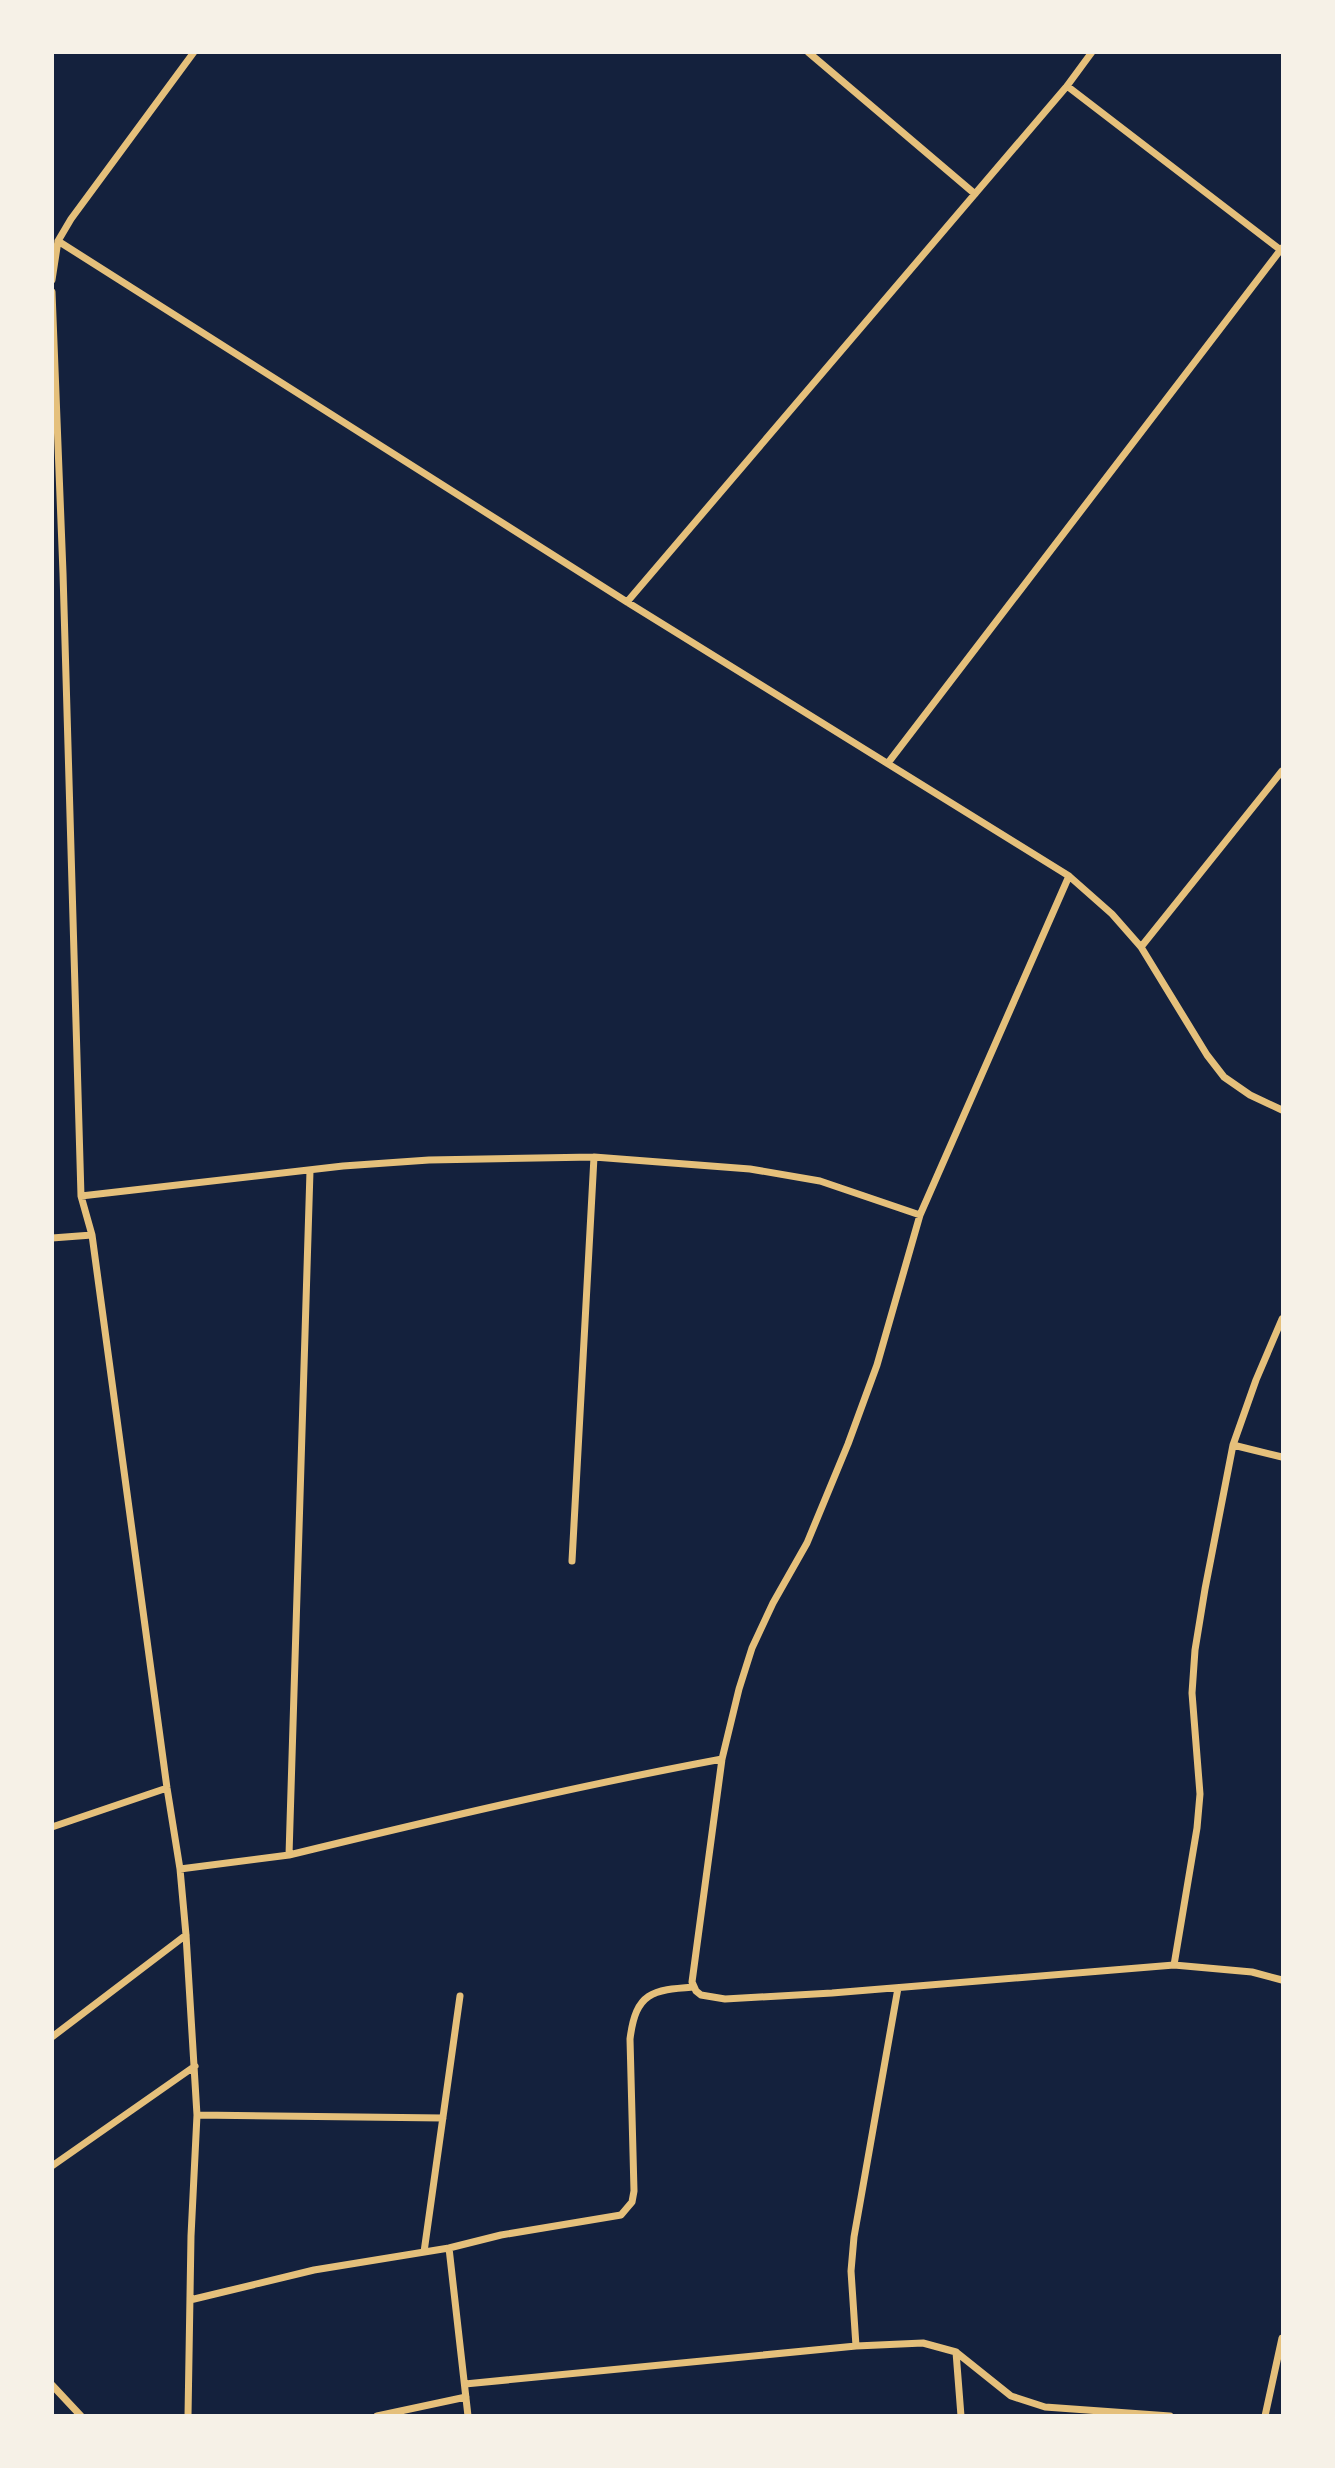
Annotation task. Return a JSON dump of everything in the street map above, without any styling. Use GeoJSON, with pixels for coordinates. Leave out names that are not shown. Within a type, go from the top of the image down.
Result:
{"type":"FeatureCollection","features":[{"type":"Feature","properties":{"kind":"street"},"geometry":{"type":"LineString","coordinates":[[52,280],[58,241],[91,191],[194,52]]}},
{"type":"Feature","properties":{"kind":"street"},"geometry":{"type":"LineString","coordinates":[[808,52],[975,194]]}},
{"type":"Feature","properties":{"kind":"street"},"geometry":{"type":"LineString","coordinates":[[628,602],[1067,86],[1092,52]]}},
{"type":"Feature","properties":{"kind":"street"},"geometry":{"type":"LineString","coordinates":[[888,763],[1282,250],[1067,86]]}},
{"type":"Feature","properties":{"kind":"street"},"geometry":{"type":"LineString","coordinates":[[58,241],[628,602],[1069,876],[1142,947],[1207,1055],[1224,1077],[1250,1095],[1283,1110]]}},
{"type":"Feature","properties":{"kind":"street"},"geometry":{"type":"LineString","coordinates":[[52,292],[81,1196],[92,1235],[180,1869],[195,2066],[197,2115],[188,2416]]}},
{"type":"Feature","properties":{"kind":"street"},"geometry":{"type":"LineString","coordinates":[[52,571],[63,573]]}},
{"type":"Feature","properties":{"kind":"street"},"geometry":{"type":"LineString","coordinates":[[1142,947],[1283,771]]}},
{"type":"Feature","properties":{"kind":"street"},"geometry":{"type":"LineString","coordinates":[[1069,876],[920,1215],[877,1365],[848,1444],[807,1543],[773,1603],[752,1648],[722,1759],[693,1966],[694,1987],[701,1995],[725,1999],[1174,1965],[1252,1972],[1283,1980]]}},
{"type":"Feature","properties":{"kind":"street"},"geometry":{"type":"LineString","coordinates":[[81,1196],[429,1160],[594,1157],[750,1169],[820,1181],[920,1215]]}},
{"type":"Feature","properties":{"kind":"street"},"geometry":{"type":"LineString","coordinates":[[572,1562],[594,1157]]}},
{"type":"Feature","properties":{"kind":"street"},"geometry":{"type":"LineString","coordinates":[[289,1855],[310,1171]]}},
{"type":"Feature","properties":{"kind":"street"},"geometry":{"type":"LineString","coordinates":[[52,1238],[92,1235]]}},
{"type":"Feature","properties":{"kind":"street"},"geometry":{"type":"LineString","coordinates":[[1174,1965],[1199,1805],[1192,1693],[1195,1650],[1233,1445],[1256,1380],[1283,1319]]}},
{"type":"Feature","properties":{"kind":"street"},"geometry":{"type":"LineString","coordinates":[[1233,1445],[1283,1457]]}},
{"type":"Feature","properties":{"kind":"street"},"geometry":{"type":"LineString","coordinates":[[180,1869],[289,1855],[602,1781],[722,1759]]}},
{"type":"Feature","properties":{"kind":"street"},"geometry":{"type":"LineString","coordinates":[[52,1827],[167,1788]]}},
{"type":"Feature","properties":{"kind":"street"},"geometry":{"type":"LineString","coordinates":[[52,2038],[186,1935]]}},
{"type":"Feature","properties":{"kind":"street"},"geometry":{"type":"LineString","coordinates":[[190,2300],[314,2270],[449,2248],[501,2235],[612,2217],[626,2211],[632,2202],[634,2191],[630,2039],[635,2016],[641,2003],[652,1993],[694,1987]]}},
{"type":"Feature","properties":{"kind":"street"},"geometry":{"type":"LineString","coordinates":[[856,2346],[851,2271],[854,2237],[898,1988]]}},
{"type":"Feature","properties":{"kind":"street"},"geometry":{"type":"LineString","coordinates":[[424,2252],[460,1996]]}},
{"type":"Feature","properties":{"kind":"street"},"geometry":{"type":"LineString","coordinates":[[52,2166],[195,2066]]}},
{"type":"Feature","properties":{"kind":"street"},"geometry":{"type":"LineString","coordinates":[[197,2115],[443,2118]]}},
{"type":"Feature","properties":{"kind":"street"},"geometry":{"type":"LineString","coordinates":[[449,2248],[468,2416]]}},
{"type":"Feature","properties":{"kind":"street"},"geometry":{"type":"LineString","coordinates":[[1265,2416],[1283,2338]]}},
{"type":"Feature","properties":{"kind":"street"},"geometry":{"type":"LineString","coordinates":[[465,2384],[856,2346],[923,2343],[956,2353],[1012,2396],[1045,2407],[1170,2416]]}},
{"type":"Feature","properties":{"kind":"street"},"geometry":{"type":"LineString","coordinates":[[956,2353],[961,2416]]}},
{"type":"Feature","properties":{"kind":"street"},"geometry":{"type":"LineString","coordinates":[[52,2385],[81,2416]]}},
{"type":"Feature","properties":{"kind":"street"},"geometry":{"type":"LineString","coordinates":[[377,2416],[466,2398]]}}]}
